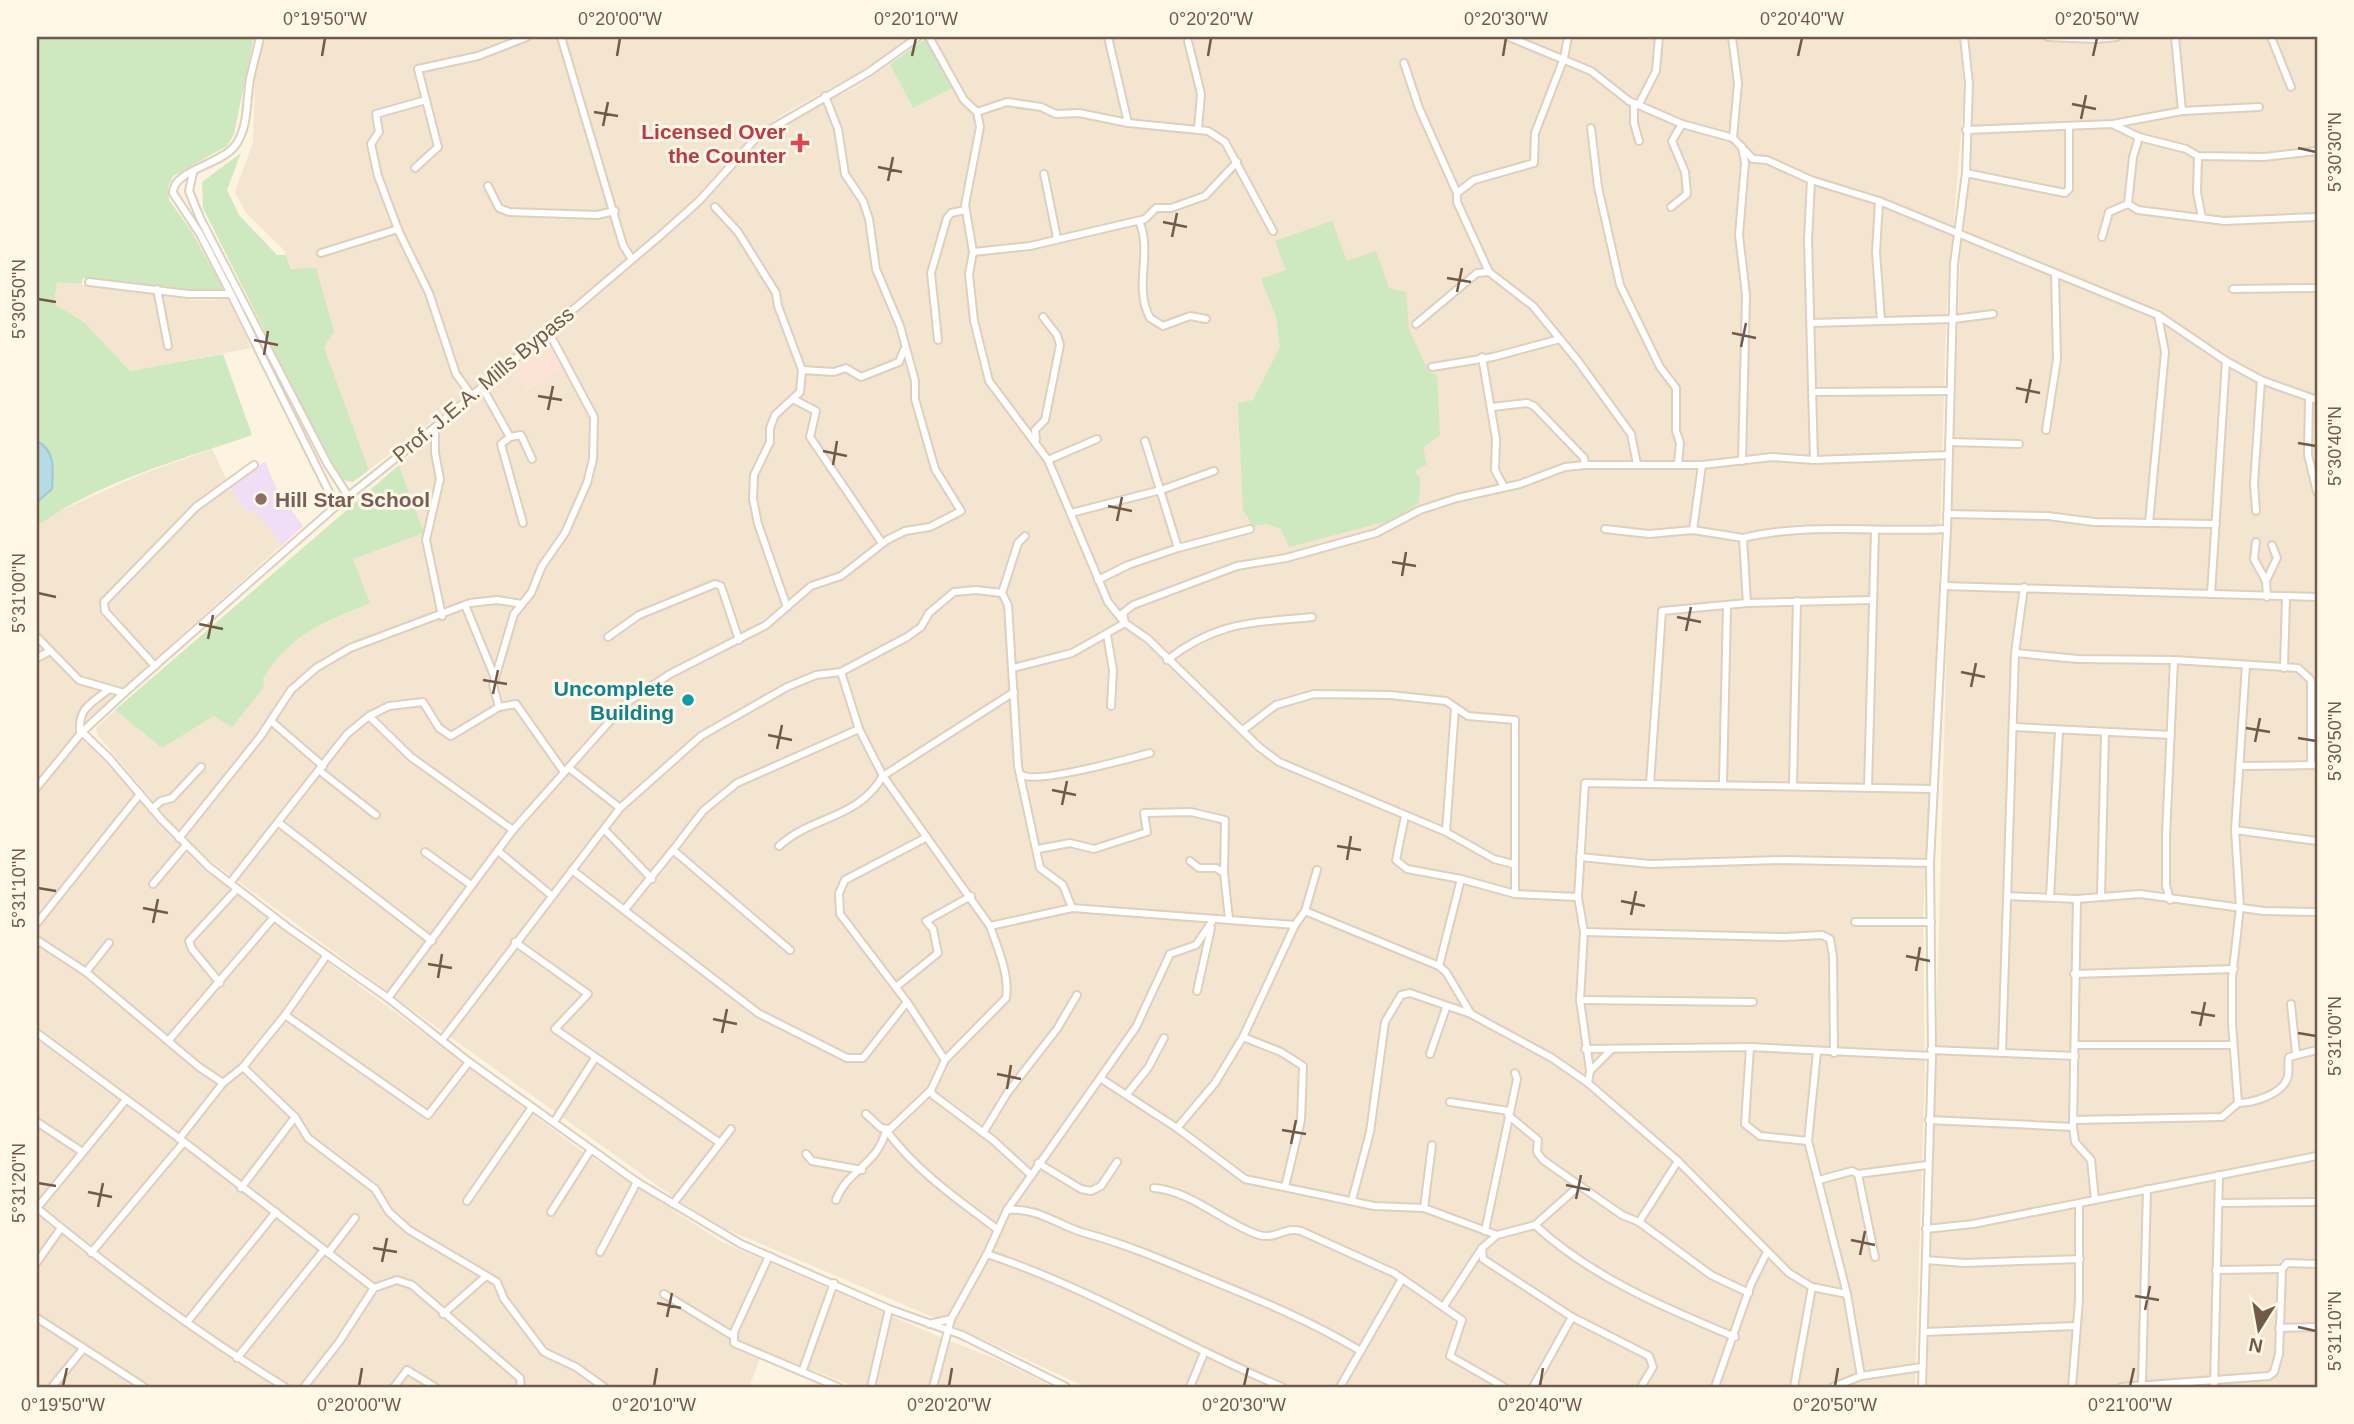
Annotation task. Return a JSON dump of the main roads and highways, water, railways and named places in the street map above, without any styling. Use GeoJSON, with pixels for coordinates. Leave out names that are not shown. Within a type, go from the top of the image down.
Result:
{"type":"FeatureCollection","features":[{"type":"Feature","properties":{"kind":"water"},"geometry":{"type":"Polygon","coordinates":[[[37,441],[48,450],[53,475],[52,489],[37,502],[37,441]]]}},
{"type":"Feature","properties":{"kind":"place","name":"Licensed Over the Counter"},"geometry":{"type":"Point","coordinates":[800,143]}},
{"type":"Feature","properties":{"kind":"place","name":"Hill Star School"},"geometry":{"type":"Point","coordinates":[261,499]}},
{"type":"Feature","properties":{"kind":"place","name":"Uncomplete Building"},"geometry":{"type":"Point","coordinates":[688,700]}}]}
